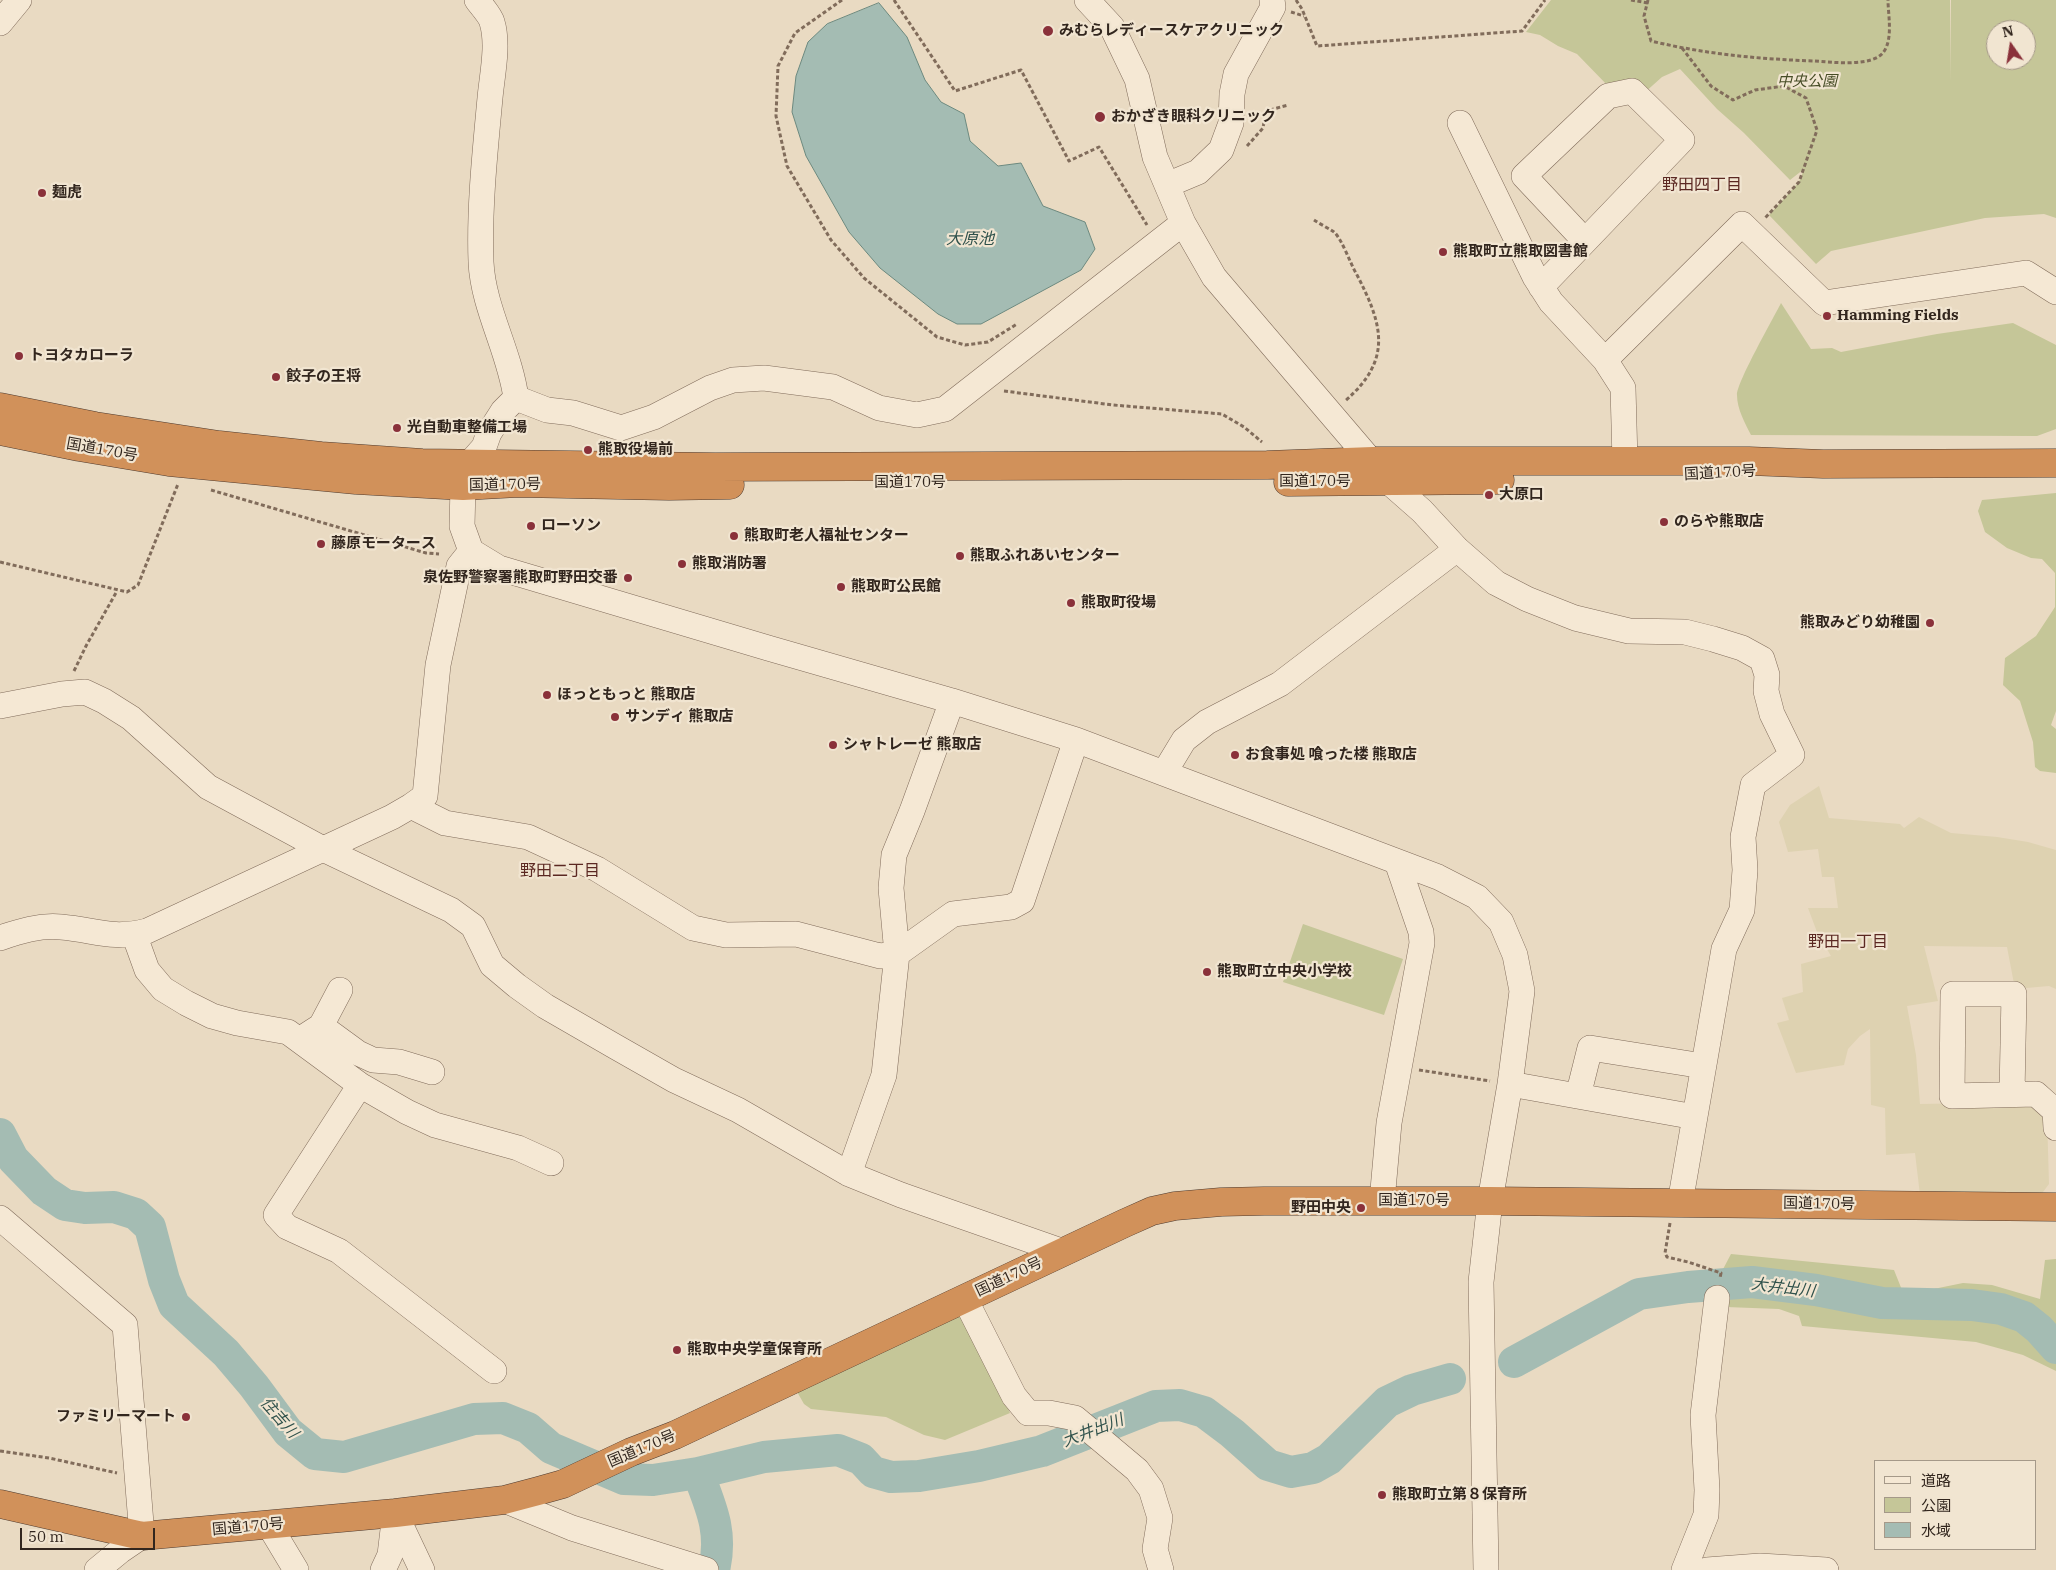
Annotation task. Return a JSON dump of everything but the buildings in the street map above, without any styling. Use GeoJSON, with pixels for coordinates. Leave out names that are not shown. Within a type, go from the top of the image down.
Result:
{"type":"FeatureCollection","features":[{"type":"Feature","properties":{"kind":"highway","name":"国道170号"},"geometry":{"type":"LineString","coordinates":[[0,407],[95,426],[219,445],[321,456],[518,483],[669,486],[1381,472],[1742,474],[1823,464]]}},
{"type":"Feature","properties":{"kind":"highway","name":"国道170号"},"geometry":{"type":"LineString","coordinates":[[0,431],[78,447],[169,462],[356,480],[466,475],[588,464],[716,467],[1267,465],[1381,472],[1625,460],[1749,461],[1823,464],[2056,463]]}},
{"type":"Feature","properties":{"kind":"highway","name":"国道170号"},"geometry":{"type":"LineString","coordinates":[[0,1504],[142,1536],[395,1513],[504,1500],[563,1484],[631,1452],[675,1435],[1152,1211],[1175,1206],[1221,1202],[1490,1201],[2056,1207]]}},
{"type":"Feature","properties":{"kind":"street"},"geometry":{"type":"LineString","coordinates":[[0,23],[19,0]]}},
{"type":"Feature","properties":{"kind":"street"},"geometry":{"type":"LineString","coordinates":[[477,0],[492,21],[494,42],[481,234],[482,265],[489,300],[514,380],[516,398]]}},
{"type":"Feature","properties":{"kind":"street"},"geometry":{"type":"LineString","coordinates":[[1087,0],[1112,26],[1137,79],[1155,157],[1183,222],[1214,277],[1381,472],[1422,511],[1457,549],[1496,583],[1526,599],[1575,618],[1629,631],[1685,632],[1742,648],[1762,659],[1767,674],[1766,691],[1772,714],[1792,755],[1753,785],[1743,837],[1745,870],[1742,910],[1724,949],[1694,1117],[1676,1203]]}},
{"type":"Feature","properties":{"kind":"street"},"geometry":{"type":"LineString","coordinates":[[1167,185],[1198,172],[1221,150],[1231,122],[1232,94],[1236,74],[1273,7],[1272,0]]}},
{"type":"Feature","properties":{"kind":"street"},"geometry":{"type":"LineString","coordinates":[[1541,287],[1586,241],[1682,140],[1632,91],[1608,96],[1524,176],[1586,241]]}},
{"type":"Feature","properties":{"kind":"street"},"geometry":{"type":"LineString","coordinates":[[1460,123],[1541,287],[1551,302],[1604,360],[1623,388],[1625,460]]}},
{"type":"Feature","properties":{"kind":"street"},"geometry":{"type":"LineString","coordinates":[[516,398],[547,410],[573,413],[621,428],[654,417],[710,388],[733,380],[764,378],[833,387],[879,408],[917,415],[945,409],[1183,222]]}},
{"type":"Feature","properties":{"kind":"street"},"geometry":{"type":"LineString","coordinates":[[1604,360],[1742,224],[1824,303],[2026,273],[2056,292]]}},
{"type":"Feature","properties":{"kind":"street"},"geometry":{"type":"LineString","coordinates":[[516,398],[503,411],[489,432],[484,447],[466,475],[462,526],[471,551],[499,568],[952,701],[1076,740],[1438,877],[1477,897],[1501,922],[1515,955],[1522,991],[1510,1084],[1490,1201],[1482,1282],[1486,1570]]}},
{"type":"Feature","properties":{"kind":"street"},"geometry":{"type":"LineString","coordinates":[[1164,773],[1184,740],[1207,722],[1280,684],[1457,549]]}},
{"type":"Feature","properties":{"kind":"street"},"geometry":{"type":"LineString","coordinates":[[0,938],[42,927],[61,927],[106,935],[140,932],[323,849],[411,806],[425,796],[438,665],[459,566],[471,551]]}},
{"type":"Feature","properties":{"kind":"street"},"geometry":{"type":"LineString","coordinates":[[0,706],[62,694],[85,692],[104,701],[131,718],[208,787],[323,849],[451,910],[473,926],[492,965],[545,1006],[674,1080],[738,1110],[849,1174],[902,1195],[1064,1252]]}},
{"type":"Feature","properties":{"kind":"street"},"geometry":{"type":"LineString","coordinates":[[849,1174],[884,1074],[897,954],[891,888],[894,855],[952,701]]}},
{"type":"Feature","properties":{"kind":"street"},"geometry":{"type":"LineString","coordinates":[[411,806],[445,823],[528,837],[597,869],[693,928],[726,935],[796,934],[880,956],[897,954],[953,914],[1011,907],[1022,901],[1076,740]]}},
{"type":"Feature","properties":{"kind":"street"},"geometry":{"type":"LineString","coordinates":[[1382,1201],[1389,1123],[1422,943],[1421,932],[1397,862]]}},
{"type":"Feature","properties":{"kind":"street"},"geometry":{"type":"LineString","coordinates":[[140,932],[147,970],[162,989],[212,1016],[237,1023],[288,1032],[360,1085],[407,1112],[435,1124],[518,1148],[551,1164]]}},
{"type":"Feature","properties":{"kind":"street"},"geometry":{"type":"LineString","coordinates":[[299,1041],[321,1026],[340,990]]}},
{"type":"Feature","properties":{"kind":"street"},"geometry":{"type":"LineString","coordinates":[[2012,1094],[2014,994],[1953,994],[1952,1096],[2036,1094],[2055,1111],[2056,1128]]}},
{"type":"Feature","properties":{"kind":"street"},"geometry":{"type":"LineString","coordinates":[[321,1026],[358,1053],[373,1060],[399,1062],[432,1072]]}},
{"type":"Feature","properties":{"kind":"street"},"geometry":{"type":"LineString","coordinates":[[1578,1096],[1590,1048],[1703,1066]]}},
{"type":"Feature","properties":{"kind":"street"},"geometry":{"type":"LineString","coordinates":[[1510,1084],[1694,1117]]}},
{"type":"Feature","properties":{"kind":"street"},"geometry":{"type":"LineString","coordinates":[[360,1085],[276,1215],[287,1227],[339,1251],[494,1371]]}},
{"type":"Feature","properties":{"kind":"street"},"geometry":{"type":"LineString","coordinates":[[0,1218],[124,1325],[142,1536],[97,1570]]}},
{"type":"Feature","properties":{"kind":"street"},"geometry":{"type":"LineString","coordinates":[[965,1298],[1014,1396],[1028,1413],[1049,1413],[1075,1418],[1138,1470],[1151,1489],[1160,1518],[1155,1549],[1162,1570]]}},
{"type":"Feature","properties":{"kind":"street"},"geometry":{"type":"LineString","coordinates":[[1684,1570],[1706,1515],[1707,1490],[1703,1415],[1717,1298]]}},
{"type":"Feature","properties":{"kind":"street"},"geometry":{"type":"LineString","coordinates":[[504,1500],[572,1528],[702,1569]]}},
{"type":"Feature","properties":{"kind":"street"},"geometry":{"type":"LineString","coordinates":[[382,1570],[390,1555],[395,1513]]}},
{"type":"Feature","properties":{"kind":"street"},"geometry":{"type":"LineString","coordinates":[[395,1513],[422,1570]]}},
{"type":"Feature","properties":{"kind":"street"},"geometry":{"type":"LineString","coordinates":[[269,1525],[296,1570]]}},
{"type":"Feature","properties":{"kind":"street"},"geometry":{"type":"LineString","coordinates":[[1707,1570],[1760,1566],[1826,1570]]}},
{"type":"Feature","properties":{"kind":"path"},"geometry":{"type":"LineString","coordinates":[[842,0],[795,33],[778,66],[776,116],[787,166],[831,240],[864,278],[937,337],[965,345],[988,342],[1021,321]]}},
{"type":"Feature","properties":{"kind":"path"},"geometry":{"type":"LineString","coordinates":[[894,0],[955,91],[1021,70],[1069,161],[1099,148],[1150,230]]}},
{"type":"Feature","properties":{"kind":"path"},"geometry":{"type":"LineString","coordinates":[[1296,0],[1317,46],[1522,31],[1545,0]]}},
{"type":"Feature","properties":{"kind":"path"},"geometry":{"type":"LineString","coordinates":[[1631,0],[1648,1],[1644,16],[1652,41],[1682,48],[1747,58],[1852,63],[1878,57],[1886,48],[1889,32],[1888,0]]}},
{"type":"Feature","properties":{"kind":"path"},"geometry":{"type":"LineString","coordinates":[[1682,48],[1711,86],[1733,100],[1755,90],[1784,86],[1806,98],[1817,130],[1799,182],[1751,233]]}},
{"type":"Feature","properties":{"kind":"path"},"geometry":{"type":"LineString","coordinates":[[1243,149],[1262,128],[1266,111],[1288,105]]}},
{"type":"Feature","properties":{"kind":"path"},"geometry":{"type":"LineString","coordinates":[[1314,220],[1335,233],[1370,300],[1380,338],[1376,358],[1366,378],[1352,395],[1330,414]]}},
{"type":"Feature","properties":{"kind":"path"},"geometry":{"type":"LineString","coordinates":[[974,387],[1113,405],[1222,414],[1244,427],[1264,444],[1267,465]]}},
{"type":"Feature","properties":{"kind":"path"},"geometry":{"type":"LineString","coordinates":[[0,562],[127,592],[138,585],[180,479]]}},
{"type":"Feature","properties":{"kind":"path"},"geometry":{"type":"LineString","coordinates":[[205,488],[426,554],[439,554]]}},
{"type":"Feature","properties":{"kind":"path"},"geometry":{"type":"LineString","coordinates":[[85,692],[72,677],[86,646],[117,591]]}},
{"type":"Feature","properties":{"kind":"path"},"geometry":{"type":"LineString","coordinates":[[1399,1067],[1510,1084]]}},
{"type":"Feature","properties":{"kind":"path"},"geometry":{"type":"LineString","coordinates":[[1676,1203],[1665,1253],[1667,1257],[1721,1272]]}},
{"type":"Feature","properties":{"kind":"path"},"geometry":{"type":"LineString","coordinates":[[0,1451],[49,1458],[137,1477]]}},
{"type":"Feature","properties":{"kind":"shaded area"},"geometry":{"type":"Polygon","coordinates":[[[1819,786],[1829,818],[1900,824],[1904,828],[1919,817],[1951,833],[2028,842],[2056,850],[2056,989],[2049,986],[2015,989],[2007,947],[1924,946],[1938,1001],[1907,1006],[1916,1055],[1920,1104],[2033,1102],[2047,1117],[2049,1184],[2040,1196],[1920,1195],[1915,1153],[1886,1155],[1885,1108],[1871,1105],[1870,1029],[1860,1036],[1848,1049],[1844,1065],[1796,1073],[1777,1023],[1789,1020],[1782,998],[1803,992],[1801,964],[1831,956],[1817,932],[1808,908],[1838,908],[1834,877],[1822,877],[1818,849],[1788,852],[1779,822],[1790,805],[1819,786]]]}},
{"type":"Feature","properties":{"kind":"green space","name":"中央公園"},"geometry":{"type":"Polygon","coordinates":[[[1551,0],[1950,0],[1951,82],[1951,0],[2056,0],[2056,218],[2044,214],[1985,218],[1831,251],[1816,264],[1769,215],[1799,182],[1804,169],[1790,180],[1744,133],[1717,109],[1680,69],[1662,77],[1643,94],[1610,88],[1577,54],[1558,46],[1540,35],[1526,32],[1551,0]]]}},
{"type":"Feature","properties":{"kind":"green space"},"geometry":{"type":"Polygon","coordinates":[[[1781,303],[1811,349],[1832,348],[1841,352],[1937,334],[2013,323],[2056,345],[2056,429],[2037,436],[1751,435],[1738,405],[1737,395],[1749,364],[1781,303]]]}},
{"type":"Feature","properties":{"kind":"green space"},"geometry":{"type":"Polygon","coordinates":[[[2056,493],[2056,711],[2051,725],[2056,729],[2056,773],[2040,771],[2035,767],[2033,742],[2020,701],[2003,685],[2005,658],[2036,636],[2055,607],[2055,573],[2042,559],[2031,558],[2007,548],[1985,532],[1978,511],[1982,500],[2056,493]]]}},
{"type":"Feature","properties":{"kind":"green space"},"geometry":{"type":"Polygon","coordinates":[[[1303,924],[1403,959],[1384,1015],[1283,982],[1303,924]]]}},
{"type":"Feature","properties":{"kind":"green space"},"geometry":{"type":"Polygon","coordinates":[[[1731,1254],[1894,1270],[1904,1295],[1963,1283],[1992,1285],[2040,1299],[2045,1260],[2056,1259],[2056,1371],[2023,1355],[1976,1342],[1802,1326],[1799,1316],[1779,1309],[1726,1307],[1717,1298],[1721,1273],[1731,1254]]]}},
{"type":"Feature","properties":{"kind":"green space"},"geometry":{"type":"Polygon","coordinates":[[[962,1310],[1010,1413],[945,1440],[924,1435],[886,1417],[811,1409],[804,1404],[796,1390],[962,1310]]]}},
{"type":"Feature","properties":{"kind":"water","name":"大原池"},"geometry":{"type":"Polygon","coordinates":[[[879,3],[907,37],[925,80],[941,102],[964,114],[970,141],[998,166],[1021,163],[1043,206],[1085,222],[1095,249],[1081,270],[981,324],[957,324],[938,314],[880,268],[849,232],[806,156],[792,112],[796,76],[808,42],[827,24],[879,3]]]}},
{"type":"Feature","properties":{"kind":"waterway","name":"住吉川"},"geometry":{"type":"LineString","coordinates":[[0,1134],[13,1159],[44,1191],[65,1205],[85,1208],[114,1207],[136,1214],[150,1227],[164,1280],[174,1305],[226,1353],[254,1386],[288,1432],[315,1454],[344,1457],[474,1419],[503,1418],[528,1428],[551,1448],[624,1479],[653,1480],[698,1473],[764,1457],[838,1450],[861,1459],[873,1472],[891,1477],[919,1476],[979,1466],[1042,1451],[1156,1406],[1180,1405],[1204,1412],[1232,1433],[1268,1465],[1291,1472],[1313,1468],[1329,1459],[1387,1402],[1412,1390],[1450,1379]]}},
{"type":"Feature","properties":{"kind":"waterway","name":"大井出川"},"geometry":{"type":"LineString","coordinates":[[1514,1362],[1639,1294],[1688,1287],[1752,1282],[1816,1290],[1882,1303],[1972,1305],[2001,1309],[2024,1317],[2039,1329],[2056,1348]]}},
{"type":"Feature","properties":{"kind":"waterway"},"geometry":{"type":"LineString","coordinates":[[698,1473],[711,1509],[716,1532],[717,1544],[714,1570]]}},
{"type":"Feature","properties":{"kind":"place","name":"みむらレディースケアクリニック"},"geometry":{"type":"Point","coordinates":[1048,31]}},
{"type":"Feature","properties":{"kind":"place","name":"おかざき眼科クリニック"},"geometry":{"type":"Point","coordinates":[1100,117]}},
{"type":"Feature","properties":{"kind":"place","name":"麺虎"},"geometry":{"type":"Point","coordinates":[42,193]}},
{"type":"Feature","properties":{"kind":"place","name":"熊取町立熊取図書館"},"geometry":{"type":"Point","coordinates":[1443,252]}},
{"type":"Feature","properties":{"kind":"place","name":"Hamming Fields"},"geometry":{"type":"Point","coordinates":[1827,316]}},
{"type":"Feature","properties":{"kind":"place","name":"トヨタカローラ"},"geometry":{"type":"Point","coordinates":[19,356]}},
{"type":"Feature","properties":{"kind":"place","name":"餃子の王将"},"geometry":{"type":"Point","coordinates":[276,377]}},
{"type":"Feature","properties":{"kind":"place","name":"光自動車整備工場"},"geometry":{"type":"Point","coordinates":[397,428]}},
{"type":"Feature","properties":{"kind":"place","name":"熊取役場前"},"geometry":{"type":"Point","coordinates":[588,450]}},
{"type":"Feature","properties":{"kind":"place","name":"大原口"},"geometry":{"type":"Point","coordinates":[1489,495]}},
{"type":"Feature","properties":{"kind":"place","name":"のらや熊取店"},"geometry":{"type":"Point","coordinates":[1664,522]}},
{"type":"Feature","properties":{"kind":"place","name":"ローソン"},"geometry":{"type":"Point","coordinates":[531,526]}},
{"type":"Feature","properties":{"kind":"place","name":"熊取町老人福祉センター"},"geometry":{"type":"Point","coordinates":[734,536]}},
{"type":"Feature","properties":{"kind":"place","name":"藤原モータース"},"geometry":{"type":"Point","coordinates":[321,544]}},
{"type":"Feature","properties":{"kind":"place","name":"熊取ふれあいセンター"},"geometry":{"type":"Point","coordinates":[960,556]}},
{"type":"Feature","properties":{"kind":"place","name":"熊取消防署"},"geometry":{"type":"Point","coordinates":[682,564]}},
{"type":"Feature","properties":{"kind":"place","name":"泉佐野警察署熊取町野田交番"},"geometry":{"type":"Point","coordinates":[628,578]}},
{"type":"Feature","properties":{"kind":"place","name":"熊取町公民館"},"geometry":{"type":"Point","coordinates":[841,587]}},
{"type":"Feature","properties":{"kind":"place","name":"熊取町役場"},"geometry":{"type":"Point","coordinates":[1071,603]}},
{"type":"Feature","properties":{"kind":"place","name":"熊取みどり幼稚園"},"geometry":{"type":"Point","coordinates":[1930,623]}},
{"type":"Feature","properties":{"kind":"place","name":"ほっともっと 熊取店"},"geometry":{"type":"Point","coordinates":[547,695]}},
{"type":"Feature","properties":{"kind":"place","name":"サンディ 熊取店"},"geometry":{"type":"Point","coordinates":[615,717]}},
{"type":"Feature","properties":{"kind":"place","name":"シャトレーゼ 熊取店"},"geometry":{"type":"Point","coordinates":[833,745]}},
{"type":"Feature","properties":{"kind":"place","name":"お食事処 喰った楼 熊取店"},"geometry":{"type":"Point","coordinates":[1235,755]}},
{"type":"Feature","properties":{"kind":"place","name":"熊取町立中央小学校"},"geometry":{"type":"Point","coordinates":[1207,972]}},
{"type":"Feature","properties":{"kind":"place","name":"野田中央"},"geometry":{"type":"Point","coordinates":[1361,1208]}},
{"type":"Feature","properties":{"kind":"place","name":"熊取中央学童保育所"},"geometry":{"type":"Point","coordinates":[677,1350]}},
{"type":"Feature","properties":{"kind":"place","name":"ファミリーマート"},"geometry":{"type":"Point","coordinates":[186,1417]}},
{"type":"Feature","properties":{"kind":"place","name":"熊取町立第８保育所"},"geometry":{"type":"Point","coordinates":[1382,1495]}},
{"type":"Feature","properties":{"kind":"district","name":"野田四丁目"},"geometry":{"type":"Point","coordinates":[1702,185]}},
{"type":"Feature","properties":{"kind":"district","name":"野田二丁目"},"geometry":{"type":"Point","coordinates":[560,871]}},
{"type":"Feature","properties":{"kind":"district","name":"野田一丁目"},"geometry":{"type":"Point","coordinates":[1848,942]}}]}
